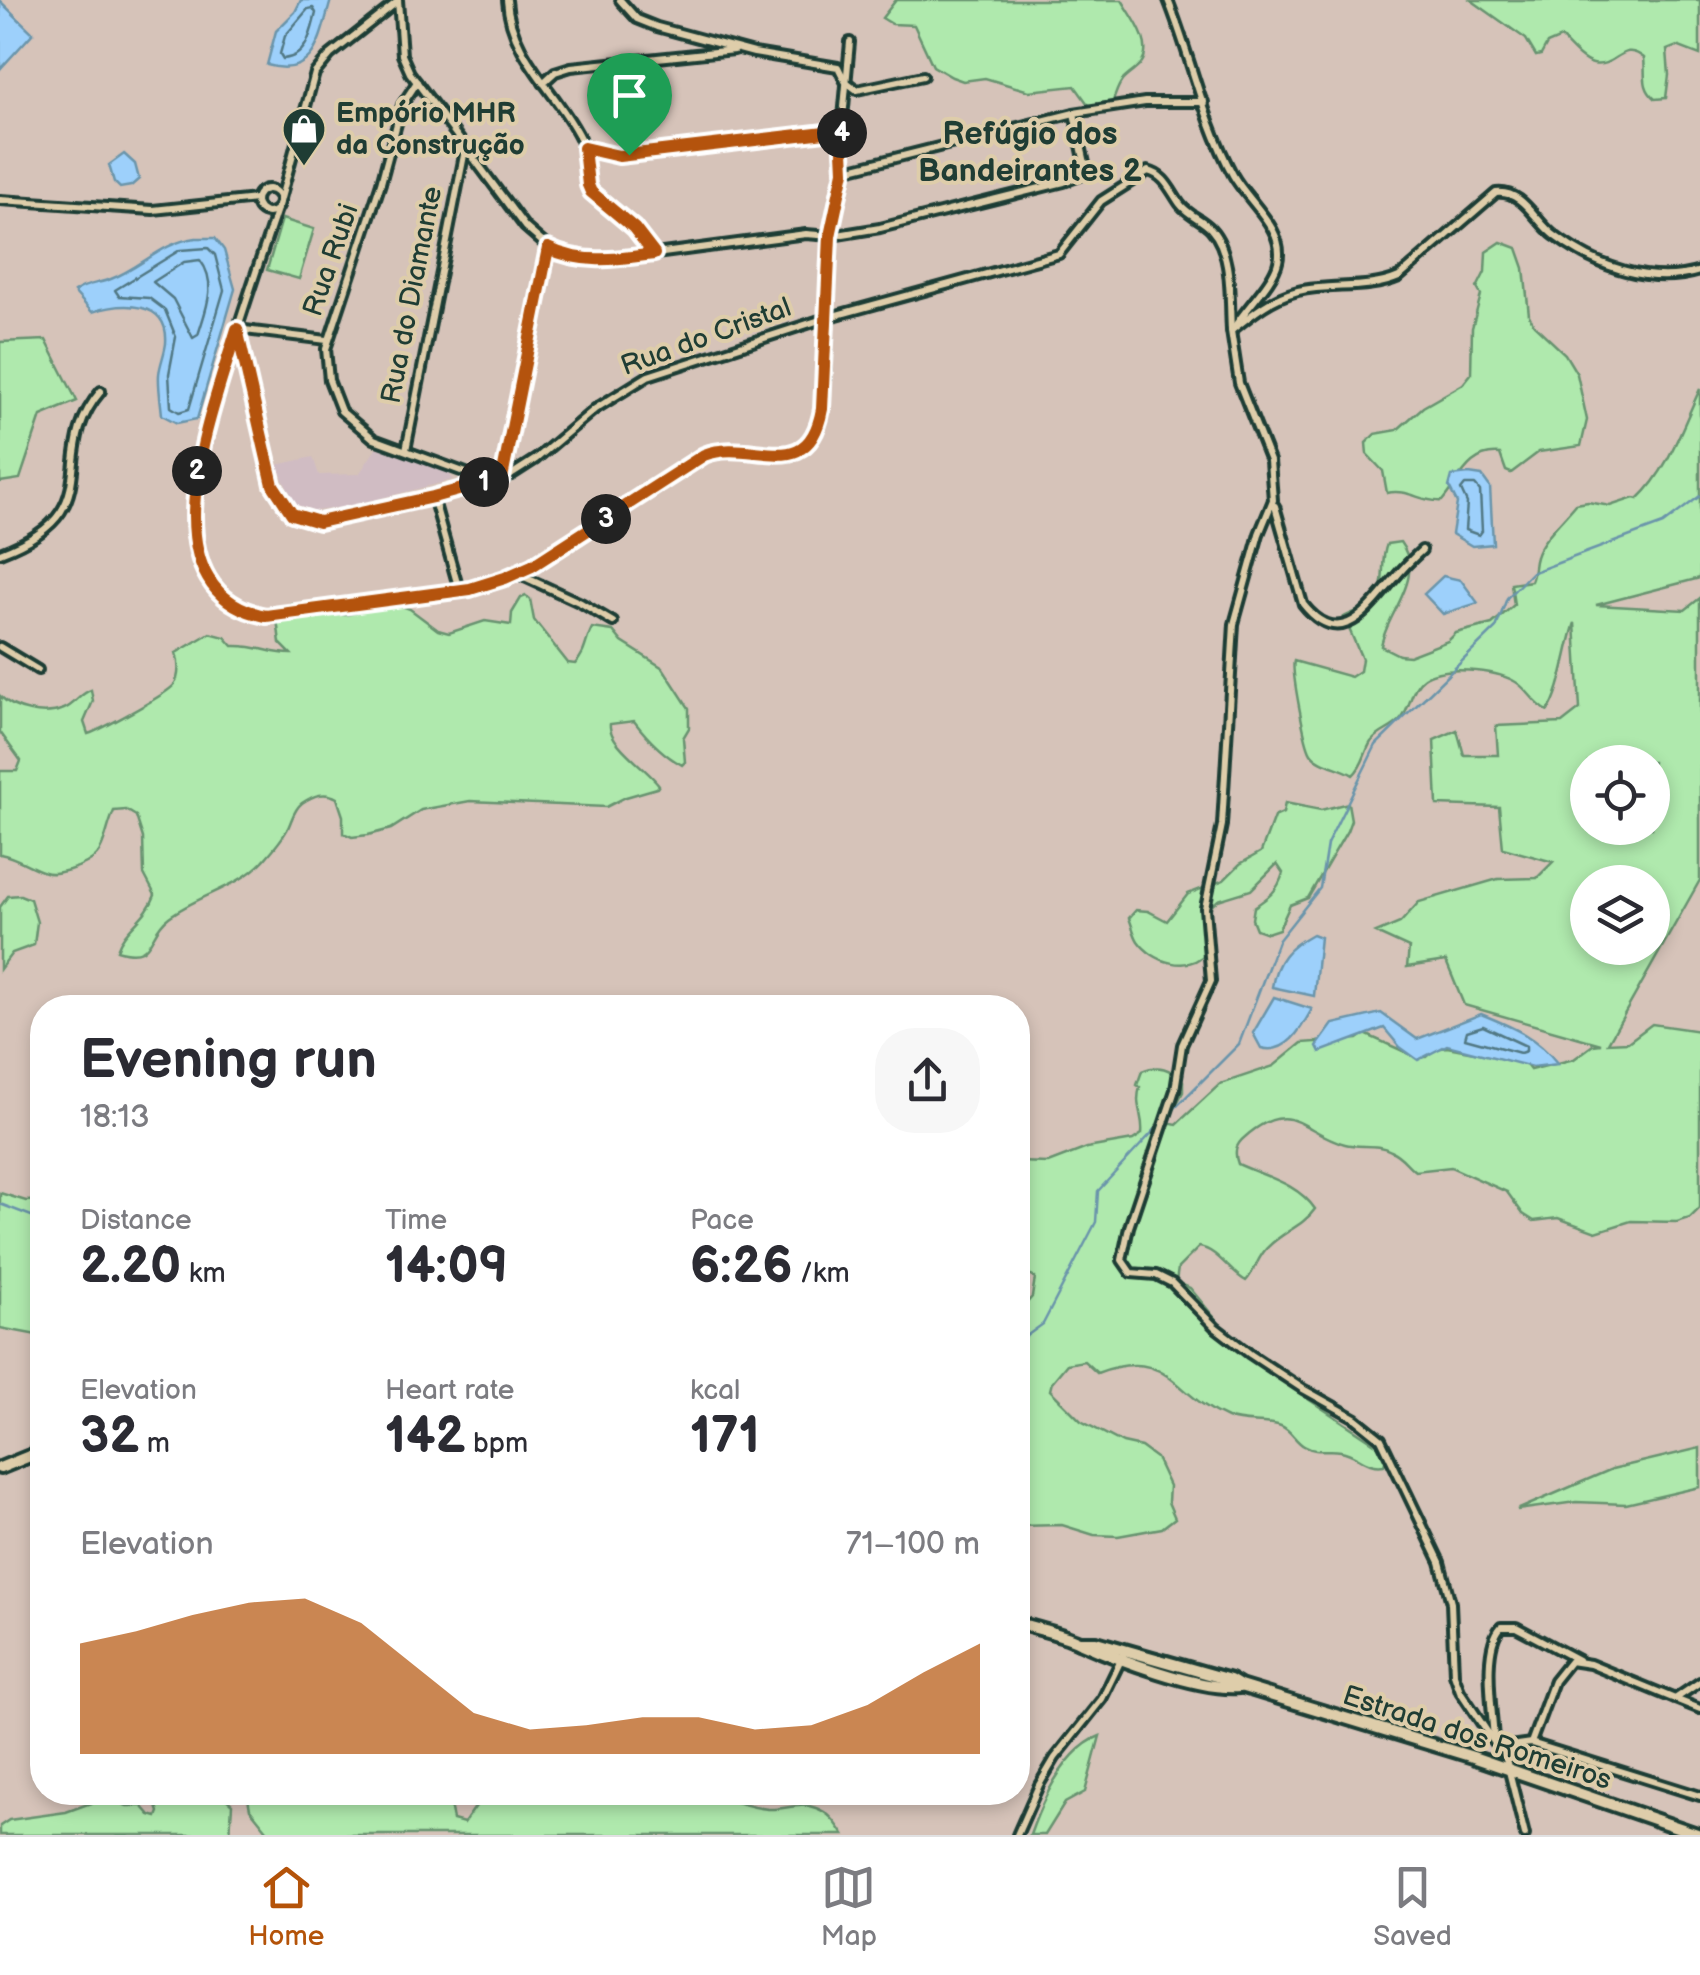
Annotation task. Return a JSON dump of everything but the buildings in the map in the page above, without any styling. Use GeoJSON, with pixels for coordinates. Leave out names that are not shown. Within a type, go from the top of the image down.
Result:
{"type":"FeatureCollection","features":[{"type":"Feature","properties":{"kind":"main road"},"geometry":{"type":"LineString","coordinates":[[0,1468],[30,1456]]}},
{"type":"Feature","properties":{"kind":"main road","name":"Estrada dos Romeiros"},"geometry":{"type":"LineString","coordinates":[[1030,1629],[1212,1685],[1240,1686],[1700,1835]]}},
{"type":"Feature","properties":{"kind":"street"},"geometry":{"type":"LineString","coordinates":[[507,0],[515,36],[584,148],[591,192],[634,228],[654,254]]}},
{"type":"Feature","properties":{"kind":"street"},"geometry":{"type":"LineString","coordinates":[[620,0],[645,23],[740,50],[838,67],[845,81],[857,90],[923,76]]}},
{"type":"Feature","properties":{"kind":"street"},"geometry":{"type":"LineString","coordinates":[[1168,0],[1216,139],[1234,176],[1277,241],[1278,261],[1272,274],[1231,331],[1238,384],[1270,461],[1273,500],[1303,604],[1324,623],[1356,622],[1422,550]]}},
{"type":"Feature","properties":{"kind":"street"},"geometry":{"type":"LineString","coordinates":[[398,1],[402,55],[417,82],[525,227],[548,248],[575,258],[654,254],[806,234],[830,236],[922,219],[1080,176],[1086,168],[1074,113]]}},
{"type":"Feature","properties":{"kind":"street"},"geometry":{"type":"LineString","coordinates":[[398,1],[330,54],[310,86],[279,206],[202,444],[194,492],[198,550],[208,579],[239,608],[266,616],[459,590],[517,573],[704,455],[734,449],[781,456],[802,448],[815,434],[822,409],[830,236],[844,171],[842,130],[850,42]]}},
{"type":"Feature","properties":{"kind":"street"},"geometry":{"type":"LineString","coordinates":[[543,83],[556,72],[572,68],[740,50]]}},
{"type":"Feature","properties":{"kind":"street","name":"Rua Rubi"},"geometry":{"type":"LineString","coordinates":[[417,82],[402,105],[365,233],[327,340],[325,362],[341,411],[374,439],[489,481]]}},
{"type":"Feature","properties":{"kind":"street"},"geometry":{"type":"LineString","coordinates":[[844,171],[1074,113],[1145,102],[1204,102]]}},
{"type":"Feature","properties":{"kind":"street"},"geometry":{"type":"LineString","coordinates":[[584,148],[619,156],[842,130]]}},
{"type":"Feature","properties":{"kind":"street","name":"Rua do Diamante"},"geometry":{"type":"LineString","coordinates":[[406,450],[464,150]]}},
{"type":"Feature","properties":{"kind":"street","name":"Rua do Cristal"},"geometry":{"type":"LineString","coordinates":[[237,329],[273,485],[292,514],[319,522],[502,478],[526,466],[596,408],[648,376],[826,318],[1059,254],[1100,201],[1152,171],[1160,175],[1184,210],[1210,228],[1218,239],[1228,276],[1231,331]]}},
{"type":"Feature","properties":{"kind":"street"},"geometry":{"type":"LineString","coordinates":[[0,200],[153,210],[256,199],[263,191],[276,192],[286,182]]}},
{"type":"Feature","properties":{"kind":"street"},"geometry":{"type":"LineString","coordinates":[[276,192],[279,206]]}},
{"type":"Feature","properties":{"kind":"street"},"geometry":{"type":"LineString","coordinates":[[1231,331],[1262,306],[1282,296],[1302,290],[1386,283],[1399,277],[1496,193],[1515,195],[1554,236],[1593,258],[1658,279],[1700,271]]}},
{"type":"Feature","properties":{"kind":"street"},"geometry":{"type":"LineString","coordinates":[[256,199],[270,229]]}},
{"type":"Feature","properties":{"kind":"street"},"geometry":{"type":"LineString","coordinates":[[262,211],[270,213],[279,206]]}},
{"type":"Feature","properties":{"kind":"street"},"geometry":{"type":"LineString","coordinates":[[502,478],[548,248]]}},
{"type":"Feature","properties":{"kind":"street"},"geometry":{"type":"LineString","coordinates":[[237,329],[327,340]]}},
{"type":"Feature","properties":{"kind":"street"},"geometry":{"type":"LineString","coordinates":[[0,553],[34,539],[66,509],[82,426],[101,392]]}},
{"type":"Feature","properties":{"kind":"street"},"geometry":{"type":"LineString","coordinates":[[433,497],[459,590]]}},
{"type":"Feature","properties":{"kind":"street"},"geometry":{"type":"LineString","coordinates":[[1273,500],[1259,534],[1234,624],[1222,825],[1205,908],[1211,981],[1182,1045],[1170,1108],[1129,1227],[1122,1260],[1131,1273],[1172,1282],[1227,1336],[1381,1439],[1440,1562],[1451,1603],[1454,1674],[1460,1691],[1494,1742],[1503,1747],[1531,1743],[1700,1796]]}},
{"type":"Feature","properties":{"kind":"street"},"geometry":{"type":"LineString","coordinates":[[517,573],[581,602],[613,622]]}},
{"type":"Feature","properties":{"kind":"street"},"geometry":{"type":"LineString","coordinates":[[0,646],[38,670]]}},
{"type":"Feature","properties":{"kind":"street"},"geometry":{"type":"LineString","coordinates":[[1494,1742],[1490,1655],[1494,1634],[1500,1628],[1516,1627],[1579,1660],[1700,1709]]}},
{"type":"Feature","properties":{"kind":"street"},"geometry":{"type":"LineString","coordinates":[[1016,1835],[1047,1772],[1102,1699],[1123,1655]]}},
{"type":"Feature","properties":{"kind":"street"},"geometry":{"type":"LineString","coordinates":[[1531,1743],[1559,1671],[1570,1661],[1579,1660]]}},
{"type":"Feature","properties":{"kind":"street"},"geometry":{"type":"LineString","coordinates":[[1675,1699],[1700,1682]]}},
{"type":"Feature","properties":{"kind":"street"},"geometry":{"type":"LineString","coordinates":[[1503,1747],[1525,1835]]}},
{"type":"Feature","properties":{"kind":"shaded area"},"geometry":{"type":"Polygon","coordinates":[[[377,447],[450,473],[452,480],[347,507],[314,511],[294,504],[277,465],[313,457],[319,475],[359,474],[377,447]]]}},
{"type":"Feature","properties":{"kind":"green space"},"geometry":{"type":"Polygon","coordinates":[[[896,0],[1122,0],[1141,32],[1144,57],[1122,81],[1110,107],[1102,113],[1090,107],[1075,86],[1029,91],[985,78],[963,81],[952,77],[933,66],[914,25],[892,24],[882,18],[896,0]]]}},
{"type":"Feature","properties":{"kind":"green space"},"geometry":{"type":"Polygon","coordinates":[[[1471,0],[1700,0],[1700,55],[1677,46],[1667,50],[1666,98],[1655,99],[1646,85],[1644,58],[1636,53],[1593,64],[1561,38],[1547,44],[1541,55],[1536,56],[1526,39],[1471,0]]]}},
{"type":"Feature","properties":{"kind":"green space"},"geometry":{"type":"Polygon","coordinates":[[[282,219],[314,229],[299,279],[267,270],[282,219]]]}},
{"type":"Feature","properties":{"kind":"green space"},"geometry":{"type":"Polygon","coordinates":[[[1501,242],[1517,248],[1534,325],[1565,354],[1577,374],[1587,420],[1581,446],[1539,452],[1511,473],[1506,471],[1500,454],[1480,457],[1442,501],[1402,492],[1387,493],[1383,471],[1367,454],[1366,443],[1375,434],[1397,430],[1423,407],[1463,384],[1471,374],[1472,328],[1481,295],[1477,288],[1485,272],[1486,252],[1501,242]]]}},
{"type":"Feature","properties":{"kind":"green space"},"geometry":{"type":"Polygon","coordinates":[[[46,340],[77,401],[41,416],[20,479],[0,482],[0,342],[46,340]]]}},
{"type":"Feature","properties":{"kind":"green space"},"geometry":{"type":"Polygon","coordinates":[[[1700,389],[1700,578],[1596,605],[1685,610],[1700,598],[1700,880],[1670,933],[1670,865],[1570,865],[1570,965],[1652,965],[1608,1043],[1628,1042],[1652,1024],[1700,1031],[1700,1208],[1690,1218],[1677,1222],[1631,1221],[1596,1232],[1558,1218],[1534,1221],[1523,1214],[1507,1192],[1451,1167],[1415,1171],[1386,1149],[1345,1144],[1286,1118],[1261,1125],[1239,1143],[1238,1164],[1290,1187],[1315,1209],[1265,1250],[1246,1281],[1212,1252],[1199,1247],[1178,1268],[1176,1282],[1190,1288],[1238,1346],[1379,1446],[1388,1454],[1384,1465],[1372,1465],[1341,1451],[1309,1448],[1281,1426],[1227,1418],[1155,1369],[1121,1366],[1097,1373],[1084,1361],[1067,1364],[1050,1390],[1081,1421],[1123,1443],[1141,1447],[1156,1458],[1169,1486],[1168,1502],[1175,1518],[1162,1528],[1118,1536],[1094,1535],[1062,1525],[1030,1526],[1030,1299],[1035,1278],[1030,1275],[1030,1162],[1048,1163],[1087,1148],[1133,1140],[1142,1134],[1137,1085],[1142,1071],[1148,1069],[1164,1068],[1183,1081],[1183,1092],[1167,1122],[1177,1124],[1220,1084],[1274,1066],[1302,1043],[1358,1039],[1365,1034],[1414,1056],[1426,1057],[1435,1049],[1447,1047],[1523,1061],[1530,1070],[1574,1059],[1593,1045],[1601,1044],[1464,1005],[1446,961],[1407,967],[1409,948],[1376,933],[1400,923],[1419,902],[1498,879],[1537,878],[1553,862],[1503,848],[1499,807],[1437,805],[1434,740],[1457,730],[1464,755],[1498,755],[1496,726],[1562,723],[1580,709],[1575,623],[1557,693],[1548,711],[1519,684],[1505,677],[1469,670],[1432,674],[1416,686],[1399,722],[1371,742],[1353,775],[1311,753],[1299,707],[1294,661],[1351,677],[1360,671],[1362,659],[1344,617],[1368,606],[1378,595],[1387,544],[1400,542],[1409,569],[1381,646],[1409,656],[1448,641],[1456,633],[1492,624],[1514,605],[1511,584],[1531,581],[1543,543],[1576,504],[1610,506],[1638,499],[1666,461],[1700,389]]]}},
{"type":"Feature","properties":{"kind":"green space"},"geometry":{"type":"Polygon","coordinates":[[[526,596],[534,620],[568,663],[579,660],[592,628],[613,631],[622,642],[663,668],[689,708],[689,728],[683,738],[685,762],[682,765],[662,751],[634,721],[610,724],[615,739],[654,779],[657,788],[606,807],[470,801],[421,810],[391,829],[352,837],[343,833],[337,798],[315,796],[299,806],[282,838],[253,870],[169,917],[145,949],[129,953],[117,950],[155,895],[144,874],[143,838],[136,816],[126,810],[114,811],[97,855],[69,870],[48,873],[0,854],[0,771],[17,771],[21,761],[0,732],[0,696],[22,709],[48,712],[68,707],[91,690],[93,701],[84,722],[88,734],[169,690],[177,677],[176,653],[210,633],[225,637],[233,646],[291,654],[280,643],[277,619],[291,604],[345,615],[394,603],[449,633],[485,621],[511,625],[512,613],[526,596]]]}},
{"type":"Feature","properties":{"kind":"green space"},"geometry":{"type":"Polygon","coordinates":[[[1285,803],[1321,810],[1348,803],[1351,820],[1308,898],[1290,905],[1279,929],[1267,933],[1256,929],[1252,919],[1254,907],[1272,893],[1281,879],[1283,873],[1277,864],[1251,890],[1218,900],[1209,908],[1205,919],[1207,952],[1199,959],[1171,963],[1144,948],[1129,918],[1136,910],[1148,911],[1167,921],[1188,894],[1224,880],[1240,864],[1261,852],[1274,817],[1283,813],[1285,803]]]}},
{"type":"Feature","properties":{"kind":"green space"},"geometry":{"type":"Polygon","coordinates":[[[8,896],[30,899],[37,922],[34,945],[12,953],[0,969],[0,907],[8,896]]]}},
{"type":"Feature","properties":{"kind":"green space"},"geometry":{"type":"Polygon","coordinates":[[[0,1193],[30,1201],[30,1334],[0,1328],[0,1193]]]}},
{"type":"Feature","properties":{"kind":"green space"},"geometry":{"type":"Polygon","coordinates":[[[1700,1448],[1700,1487],[1626,1504],[1576,1502],[1517,1510],[1612,1469],[1700,1448]]]}},
{"type":"Feature","properties":{"kind":"green space"},"geometry":{"type":"Polygon","coordinates":[[[1100,1736],[1085,1792],[1065,1803],[1045,1835],[1030,1835],[1048,1792],[1065,1765],[1100,1736]]]}},
{"type":"Feature","properties":{"kind":"green space"},"geometry":{"type":"Polygon","coordinates":[[[85,1805],[142,1806],[157,1817],[156,1805],[232,1805],[230,1835],[0,1835],[0,1826],[9,1820],[66,1812],[85,1805]]]}},
{"type":"Feature","properties":{"kind":"green space"},"geometry":{"type":"Polygon","coordinates":[[[249,1805],[450,1805],[453,1820],[464,1823],[477,1805],[748,1805],[768,1809],[810,1806],[829,1816],[844,1835],[271,1835],[249,1805]]]}},
{"type":"Feature","properties":{"kind":"water"},"geometry":{"type":"Polygon","coordinates":[[[301,0],[331,0],[319,41],[306,60],[296,66],[267,65],[276,31],[301,0]]]}},
{"type":"Feature","properties":{"kind":"water"},"geometry":{"type":"Polygon","coordinates":[[[0,1],[33,33],[0,69],[0,1]]]}},
{"type":"Feature","properties":{"kind":"water"},"geometry":{"type":"Polygon","coordinates":[[[124,154],[135,164],[139,179],[120,188],[109,165],[124,154]]]}},
{"type":"Feature","properties":{"kind":"water"},"geometry":{"type":"Polygon","coordinates":[[[215,238],[224,250],[235,289],[197,419],[177,423],[162,415],[159,374],[166,343],[160,318],[151,311],[129,306],[92,312],[74,292],[122,274],[184,240],[215,238]]]}},
{"type":"Feature","properties":{"kind":"water"},"geometry":{"type":"Polygon","coordinates":[[[1452,476],[1482,476],[1490,487],[1493,544],[1472,546],[1452,534],[1457,503],[1449,487],[1452,476]]]}},
{"type":"Feature","properties":{"kind":"water"},"geometry":{"type":"Polygon","coordinates":[[[1443,576],[1461,580],[1478,603],[1443,614],[1424,594],[1443,576]]]}},
{"type":"Feature","properties":{"kind":"water"},"geometry":{"type":"Polygon","coordinates":[[[1312,934],[1320,937],[1314,996],[1272,987],[1284,955],[1312,934]]]}},
{"type":"Feature","properties":{"kind":"water"},"geometry":{"type":"Polygon","coordinates":[[[1274,997],[1312,1009],[1286,1044],[1261,1048],[1253,1033],[1274,997]]]}},
{"type":"Feature","properties":{"kind":"water"},"geometry":{"type":"Polygon","coordinates":[[[1381,1013],[1417,1039],[1481,1014],[1524,1034],[1558,1064],[1532,1067],[1447,1045],[1418,1060],[1384,1028],[1320,1052],[1317,1046],[1333,1024],[1381,1013]]]}},
{"type":"Feature","properties":{"kind":"waterway"},"geometry":{"type":"LineString","coordinates":[[1169,1114],[1239,1044],[1278,941],[1320,888],[1327,844],[1376,745],[1496,628],[1507,598],[1531,573],[1663,524],[1700,496]]}},
{"type":"Feature","properties":{"kind":"waterway"},"geometry":{"type":"LineString","coordinates":[[1030,1333],[1043,1324],[1096,1222],[1098,1191],[1160,1124]]}},
{"type":"Feature","properties":{"kind":"waterway"},"geometry":{"type":"LineString","coordinates":[[0,1204],[30,1215]]}},
{"type":"Feature","properties":{"kind":"place","name":"Empório MHR da Construção"},"geometry":{"type":"Point","coordinates":[304,167]}},
{"type":"Feature","properties":{"kind":"district","name":"Refúgio dos Bandeirantes 2"},"geometry":{"type":"Point","coordinates":[1030,152]}},
{"type":"Feature","properties":{"kind":"route"},"geometry":{"type":"LineString","coordinates":[[842,130],[844,171],[830,236],[822,409],[810,441],[795,453],[781,456],[734,449],[704,455],[532,566],[470,589],[280,616],[252,613],[227,601],[208,579],[203,566],[194,510],[202,444],[237,329],[273,485],[292,514],[319,522],[502,478],[548,248],[594,260],[654,254],[634,228],[603,204],[588,185],[584,148],[610,156],[629,155],[842,130]]}}]}
